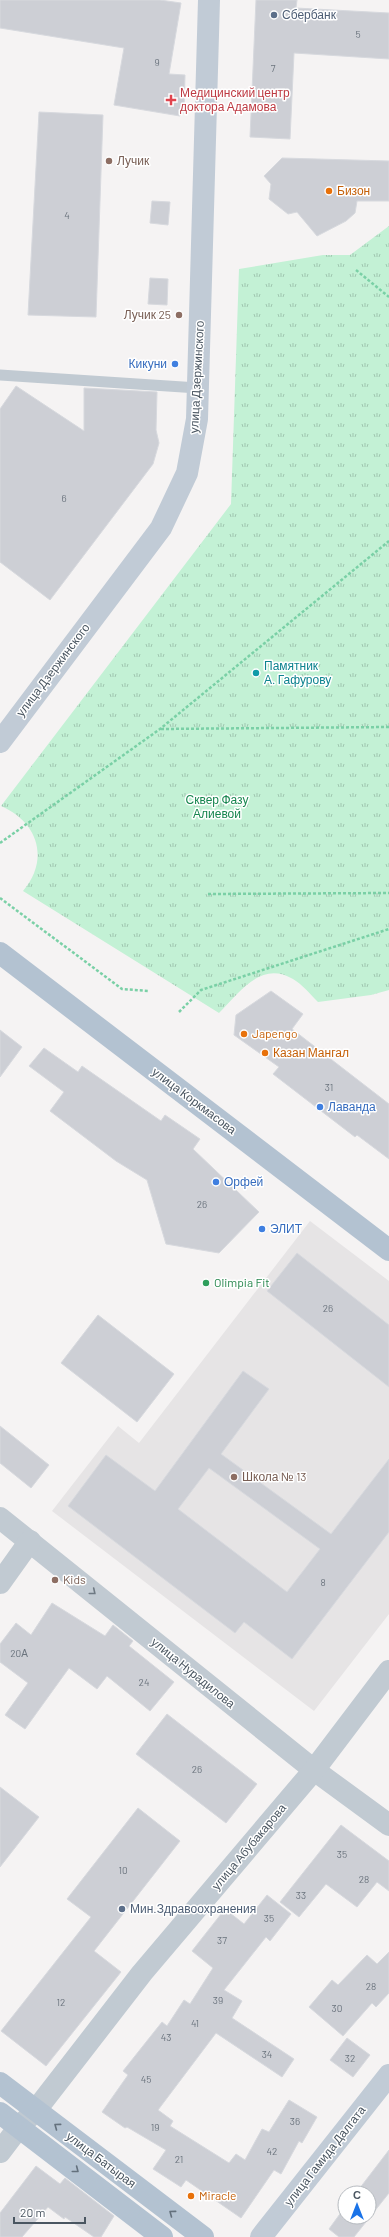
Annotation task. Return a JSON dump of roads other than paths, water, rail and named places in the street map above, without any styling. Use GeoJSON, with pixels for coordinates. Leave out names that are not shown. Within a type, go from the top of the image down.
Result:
{"type":"FeatureCollection","features":[{"type":"Feature","properties":{"kind":"main road","name":"улица Коркмасова"},"geometry":{"type":"LineString","coordinates":[[0,953],[389,1250]]}},
{"type":"Feature","properties":{"kind":"main road","name":"улица Батырая"},"geometry":{"type":"LineString","coordinates":[[0,2083],[202,2237]]}},
{"type":"Feature","properties":{"kind":"main road","name":"улица Батырая"},"geometry":{"type":"LineString","coordinates":[[0,2113],[162,2237]]}},
{"type":"Feature","properties":{"kind":"street","name":"улица Дзержинского"},"geometry":{"type":"LineString","coordinates":[[0,742],[162,528],[187,473],[197,420],[209,0]]}},
{"type":"Feature","properties":{"kind":"street","name":"улица Нурадилова"},"geometry":{"type":"LineString","coordinates":[[0,1518],[314,1770],[389,1826]]}},
{"type":"Feature","properties":{"kind":"street"},"geometry":{"type":"LineString","coordinates":[[0,1583],[30,1541]]}},
{"type":"Feature","properties":{"kind":"street","name":"улица Абубакарова"},"geometry":{"type":"LineString","coordinates":[[0,2152],[19,2127],[36,2110],[142,1973],[314,1770],[389,1670]]}},
{"type":"Feature","properties":{"kind":"street","name":"улица Гамида Далгата"},"geometry":{"type":"LineString","coordinates":[[261,2237],[389,2075]]}},
{"type":"Feature","properties":{"kind":"lane"},"geometry":{"type":"LineString","coordinates":[[0,375],[198,388]]}},
{"type":"Feature","properties":{"kind":"place","name":"Сбербанк"},"geometry":{"type":"Point","coordinates":[274,15]}},
{"type":"Feature","properties":{"kind":"place","name":"Медицинский центр доктора Адамова"},"geometry":{"type":"Point","coordinates":[171,100]}},
{"type":"Feature","properties":{"kind":"place","name":"Лучик"},"geometry":{"type":"Point","coordinates":[109,161]}},
{"type":"Feature","properties":{"kind":"place","name":"Бизон"},"geometry":{"type":"Point","coordinates":[329,191]}},
{"type":"Feature","properties":{"kind":"place","name":"Лучик 25"},"geometry":{"type":"Point","coordinates":[179,315]}},
{"type":"Feature","properties":{"kind":"place","name":"Кикуни"},"geometry":{"type":"Point","coordinates":[175,364]}},
{"type":"Feature","properties":{"kind":"place","name":"Памятник А. Гафурову"},"geometry":{"type":"Point","coordinates":[256,673]}},
{"type":"Feature","properties":{"kind":"place","name":"Japengo"},"geometry":{"type":"Point","coordinates":[244,1034]}},
{"type":"Feature","properties":{"kind":"place","name":"Казан Мангал"},"geometry":{"type":"Point","coordinates":[265,1053]}},
{"type":"Feature","properties":{"kind":"place","name":"Лаванда"},"geometry":{"type":"Point","coordinates":[320,1107]}},
{"type":"Feature","properties":{"kind":"place","name":"Орфей"},"geometry":{"type":"Point","coordinates":[216,1182]}},
{"type":"Feature","properties":{"kind":"place","name":"ЭЛИТ"},"geometry":{"type":"Point","coordinates":[262,1229]}},
{"type":"Feature","properties":{"kind":"place","name":"Olimpia Fit"},"geometry":{"type":"Point","coordinates":[206,1283]}},
{"type":"Feature","properties":{"kind":"place","name":"Школа № 13"},"geometry":{"type":"Point","coordinates":[234,1477]}},
{"type":"Feature","properties":{"kind":"place","name":"Kids"},"geometry":{"type":"Point","coordinates":[55,1580]}},
{"type":"Feature","properties":{"kind":"place","name":"Мин.Здравоохранения"},"geometry":{"type":"Point","coordinates":[122,1909]}},
{"type":"Feature","properties":{"kind":"place","name":"Miracle"},"geometry":{"type":"Point","coordinates":[191,2196]}},
{"type":"Feature","properties":{"kind":"park label","name":"Сквер Фазу Алиевой"},"geometry":{"type":"Point","coordinates":[217,807]}}]}
